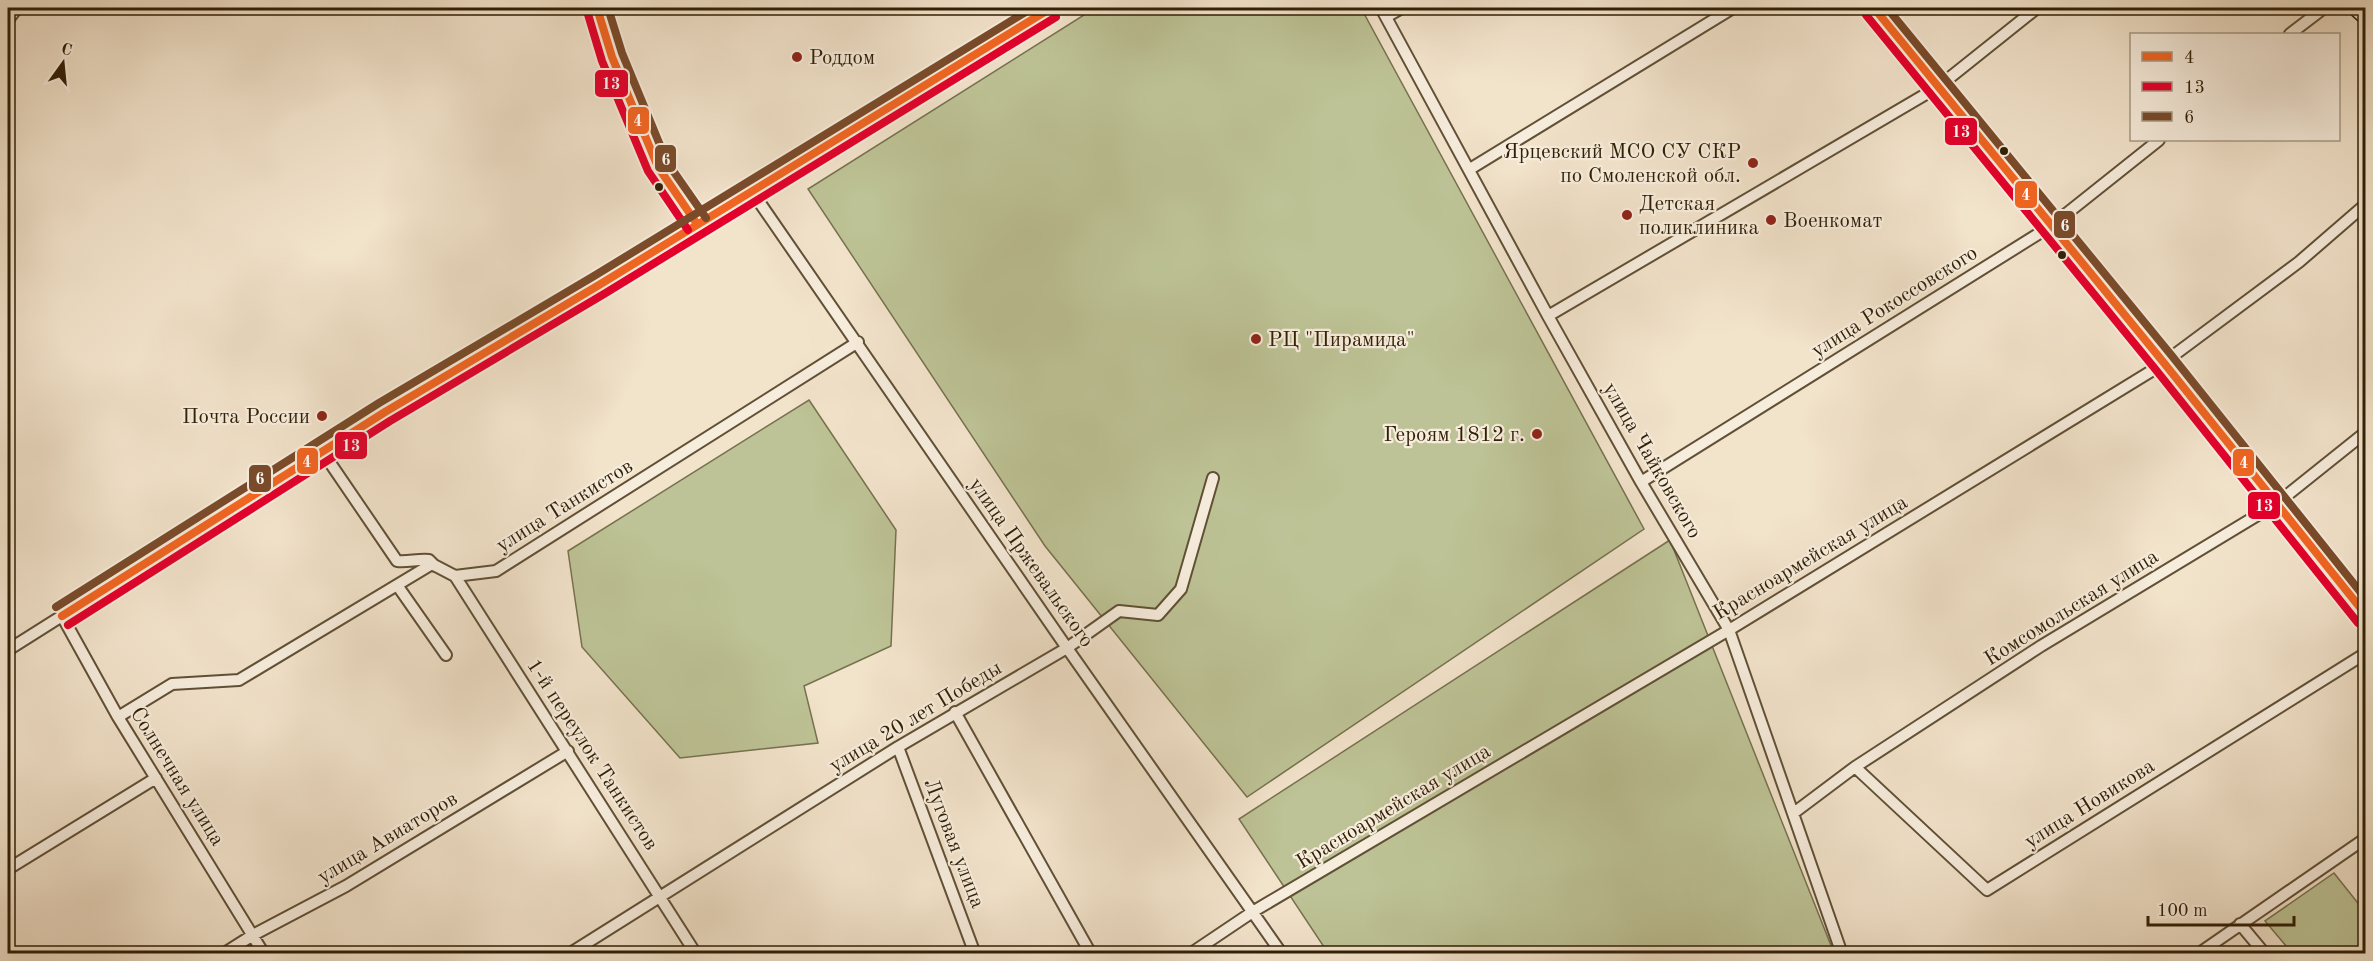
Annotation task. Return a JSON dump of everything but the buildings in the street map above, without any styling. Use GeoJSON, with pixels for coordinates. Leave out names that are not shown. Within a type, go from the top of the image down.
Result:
{"type":"FeatureCollection","features":[{"type":"Feature","properties":{"kind":"street"},"geometry":{"type":"LineString","coordinates":[[8,20],[17,8]]}},
{"type":"Feature","properties":{"kind":"street"},"geometry":{"type":"LineString","coordinates":[[597,8],[612,57],[658,167],[698,224]]}},
{"type":"Feature","properties":{"kind":"street"},"geometry":{"type":"LineString","coordinates":[[8,650],[322,452],[1051,8]]}},
{"type":"Feature","properties":{"kind":"street"},"geometry":{"type":"LineString","coordinates":[[1384,12],[1402,8]]}},
{"type":"Feature","properties":{"kind":"street"},"geometry":{"type":"LineString","coordinates":[[1470,169],[1733,8]]}},
{"type":"Feature","properties":{"kind":"street"},"geometry":{"type":"LineString","coordinates":[[1874,8],[2164,363],[2366,616]]}},
{"type":"Feature","properties":{"kind":"street"},"geometry":{"type":"LineString","coordinates":[[1548,315],[1938,87],[2037,8]]}},
{"type":"Feature","properties":{"kind":"street"},"geometry":{"type":"LineString","coordinates":[[2291,33],[2324,8]]}},
{"type":"Feature","properties":{"kind":"street"},"geometry":{"type":"LineString","coordinates":[[2356,8],[2366,17]]}},
{"type":"Feature","properties":{"kind":"street","name":"улица Чайковского"},"geometry":{"type":"LineString","coordinates":[[1384,12],[1641,482],[1730,630],[1795,812],[1842,954]]}},
{"type":"Feature","properties":{"kind":"street","name":"улица Рокоссовского"},"geometry":{"type":"LineString","coordinates":[[1641,482],[2051,226],[2158,141]]}},
{"type":"Feature","properties":{"kind":"street","name":"улица Пржевальского"},"geometry":{"type":"LineString","coordinates":[[751,190],[1067,648],[1282,954]]}},
{"type":"Feature","properties":{"kind":"street","name":"Красноармейская улица"},"geometry":{"type":"LineString","coordinates":[[1190,954],[1254,912],[1730,630],[2164,363],[2299,262],[2366,204]]}},
{"type":"Feature","properties":{"kind":"street","name":"улица Танкистов"},"geometry":{"type":"LineString","coordinates":[[455,576],[496,571],[858,342]]}},
{"type":"Feature","properties":{"kind":"street","name":"Комсомольская улица"},"geometry":{"type":"LineString","coordinates":[[1795,812],[1855,767],[2041,646],[2276,504],[2366,432]]}},
{"type":"Feature","properties":{"kind":"street"},"geometry":{"type":"LineString","coordinates":[[322,452],[396,561],[429,560],[435,566]]}},
{"type":"Feature","properties":{"kind":"street","name":"улица 20 лет Победы"},"geometry":{"type":"LineString","coordinates":[[569,954],[898,747],[1067,648],[1119,611],[1158,615],[1181,589],[1213,478]]}},
{"type":"Feature","properties":{"kind":"street"},"geometry":{"type":"LineString","coordinates":[[118,717],[172,684],[238,680],[432,564],[455,576]]}},
{"type":"Feature","properties":{"kind":"street","name":"1-й переулок Танкистов"},"geometry":{"type":"LineString","coordinates":[[455,576],[696,954]]}},
{"type":"Feature","properties":{"kind":"street"},"geometry":{"type":"LineString","coordinates":[[397,585],[446,655]]}},
{"type":"Feature","properties":{"kind":"street","name":"Солнечная улица"},"geometry":{"type":"LineString","coordinates":[[62,616],[118,717],[264,954]]}},
{"type":"Feature","properties":{"kind":"street","name":"улица Новикова"},"geometry":{"type":"LineString","coordinates":[[1855,767],[1987,890],[2366,653]]}},
{"type":"Feature","properties":{"kind":"street"},"geometry":{"type":"LineString","coordinates":[[955,712],[1091,954]]}},
{"type":"Feature","properties":{"kind":"street","name":"Луговая улица"},"geometry":{"type":"LineString","coordinates":[[898,747],[975,954]]}},
{"type":"Feature","properties":{"kind":"street","name":"улица Авиаторов"},"geometry":{"type":"LineString","coordinates":[[224,954],[253,935],[346,886],[568,751]]}},
{"type":"Feature","properties":{"kind":"street"},"geometry":{"type":"LineString","coordinates":[[8,869],[156,778]]}},
{"type":"Feature","properties":{"kind":"street"},"geometry":{"type":"LineString","coordinates":[[2198,954],[2366,838]]}},
{"type":"Feature","properties":{"kind":"street"},"geometry":{"type":"LineString","coordinates":[[2241,924],[2265,954]]}},
{"type":"Feature","properties":{"kind":"green space"},"geometry":{"type":"Polygon","coordinates":[[[1095,8],[1361,8],[1644,529],[1247,797],[1045,546],[808,189],[1095,8]]]}},
{"type":"Feature","properties":{"kind":"green space"},"geometry":{"type":"Polygon","coordinates":[[[809,400],[896,530],[891,646],[804,686],[818,743],[680,758],[582,647],[568,551],[809,400]]]}},
{"type":"Feature","properties":{"kind":"green space"},"geometry":{"type":"Polygon","coordinates":[[[1670,540],[1834,953],[1328,953],[1239,819],[1670,540]]]}},
{"type":"Feature","properties":{"kind":"green space"},"geometry":{"type":"Polygon","coordinates":[[[2334,873],[2365,912],[2365,953],[2292,953],[2265,921],[2334,873]]]}},
{"type":"Feature","properties":{"kind":"transit line","name":"4"},"geometry":{"type":"LineString","coordinates":[[597,8],[612,57],[658,167],[697,224]]}},
{"type":"Feature","properties":{"kind":"transit line","name":"6"},"geometry":{"type":"LineString","coordinates":[[608,8],[622,53],[667,162],[706,218]]}},
{"type":"Feature","properties":{"kind":"transit line","name":"6"},"geometry":{"type":"LineString","coordinates":[[56,607],[379,403],[594,276],[1032,8]]}},
{"type":"Feature","properties":{"kind":"transit line","name":"4"},"geometry":{"type":"LineString","coordinates":[[62,616],[385,412],[599,285],[1051,8]]}},
{"type":"Feature","properties":{"kind":"transit line","name":"4"},"geometry":{"type":"LineString","coordinates":[[1874,8],[2366,615]]}},
{"type":"Feature","properties":{"kind":"transit line","name":"6"},"geometry":{"type":"LineString","coordinates":[[1887,8],[2172,356],[2366,599]]}},
{"type":"Feature","properties":{"kind":"transit line","name":"13"},"geometry":{"type":"LineString","coordinates":[[587,11],[602,61],[648,171],[688,230]]}},
{"type":"Feature","properties":{"kind":"transit line","name":"13"},"geometry":{"type":"LineString","coordinates":[[1866,15],[2156,370],[2358,623]]}},
{"type":"Feature","properties":{"kind":"transit line","name":"13"},"geometry":{"type":"LineString","coordinates":[[68,625],[390,421],[604,294],[1056,17]]}},
{"type":"Feature","properties":{"kind":"place","name":"Роддом"},"geometry":{"type":"Point","coordinates":[797,57]}},
{"type":"Feature","properties":{"kind":"place","name":"Ярцевский МСО СУ СКР по Смоленской обл."},"geometry":{"type":"Point","coordinates":[1753,163]}},
{"type":"Feature","properties":{"kind":"place","name":"Детская поликлиника"},"geometry":{"type":"Point","coordinates":[1627,215]}},
{"type":"Feature","properties":{"kind":"place","name":"Военкомат"},"geometry":{"type":"Point","coordinates":[1771,220]}},
{"type":"Feature","properties":{"kind":"place","name":"РЦ \"Пирамида\""},"geometry":{"type":"Point","coordinates":[1256,339]}},
{"type":"Feature","properties":{"kind":"place","name":"Почта России"},"geometry":{"type":"Point","coordinates":[322,416]}},
{"type":"Feature","properties":{"kind":"place","name":"Героям 1812 г."},"geometry":{"type":"Point","coordinates":[1537,434]}}]}
